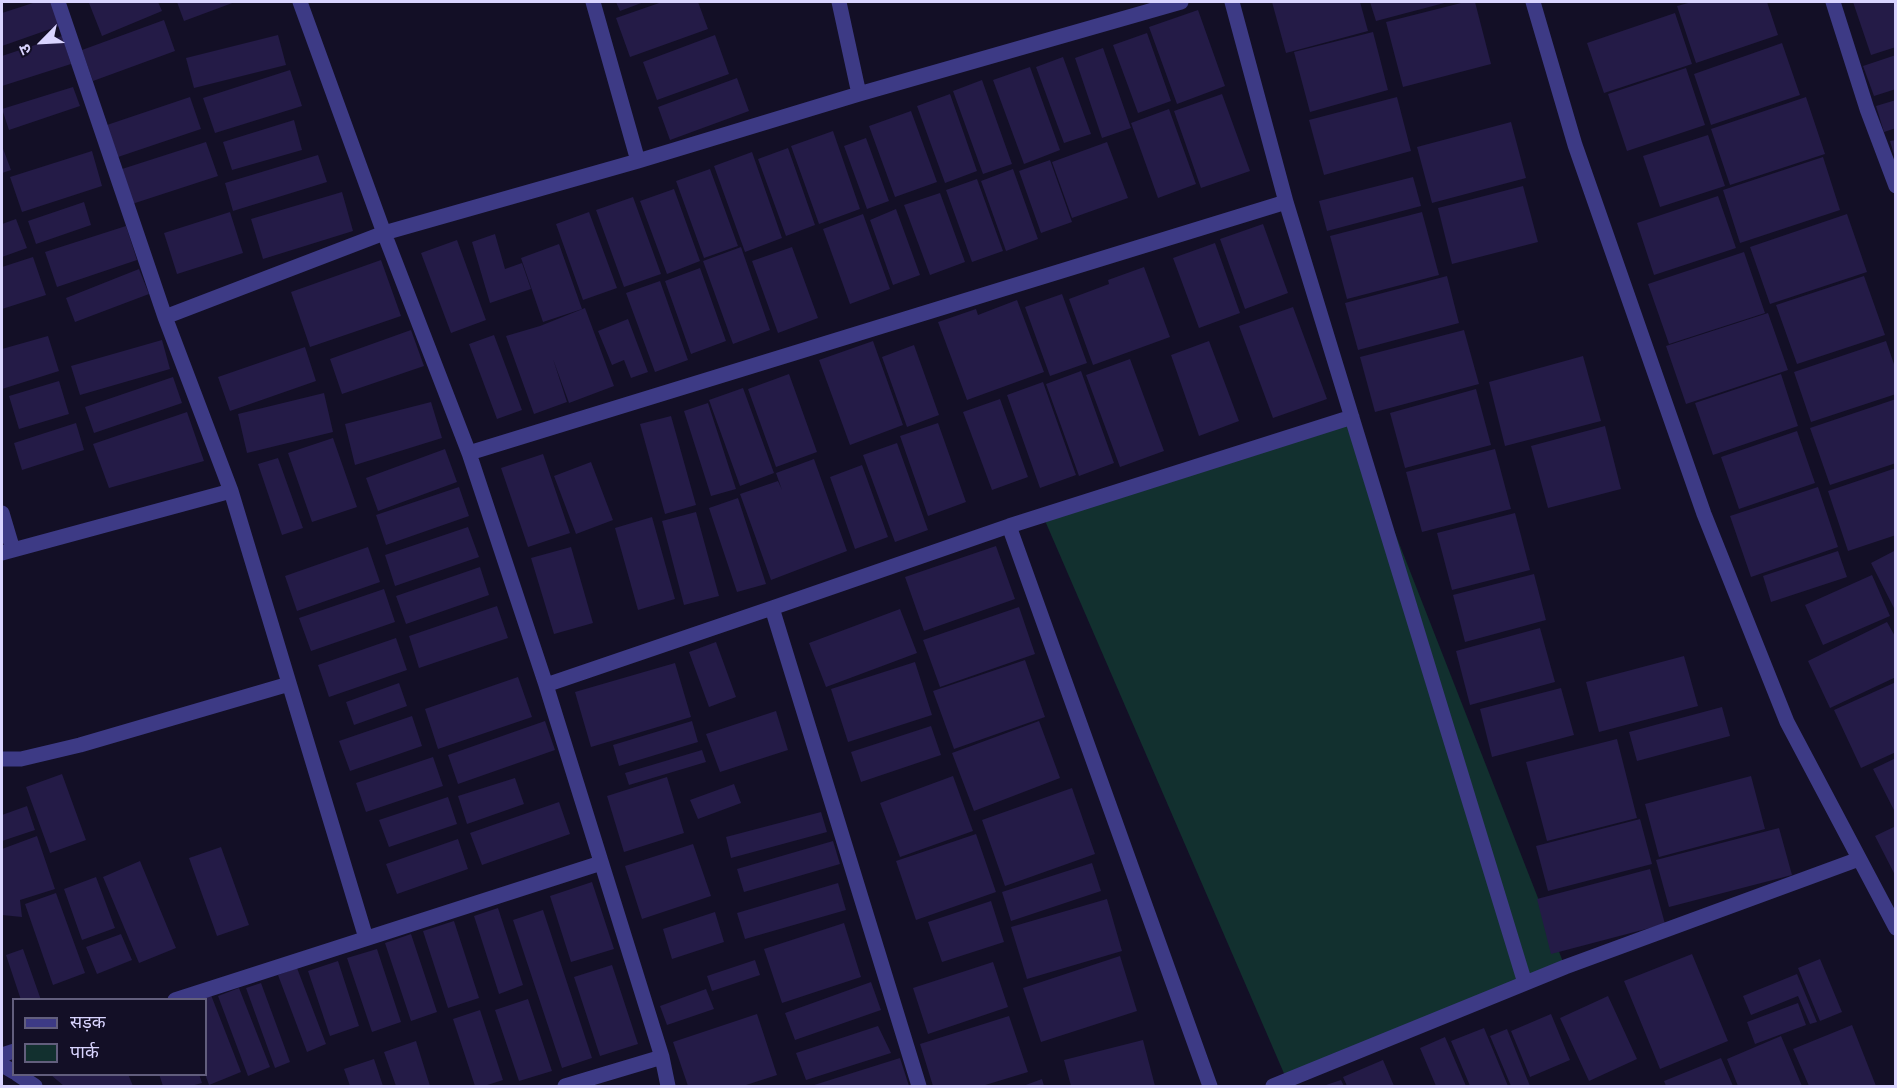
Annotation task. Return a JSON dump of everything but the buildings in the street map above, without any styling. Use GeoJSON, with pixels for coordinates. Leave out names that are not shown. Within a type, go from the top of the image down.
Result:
{"type":"FeatureCollection","features":[{"type":"Feature","properties":{"kind":"street"},"geometry":{"type":"LineString","coordinates":[[58,2],[165,317],[231,491],[366,938]]}},
{"type":"Feature","properties":{"kind":"street"},"geometry":{"type":"LineString","coordinates":[[300,2],[384,233],[469,453],[546,685],[662,1057],[668,1086]]}},
{"type":"Feature","properties":{"kind":"street"},"geometry":{"type":"LineString","coordinates":[[593,2],[638,161]]}},
{"type":"Feature","properties":{"kind":"street"},"geometry":{"type":"LineString","coordinates":[[839,2],[859,94]]}},
{"type":"Feature","properties":{"kind":"street"},"geometry":{"type":"LineString","coordinates":[[165,317],[384,233],[1181,2]]}},
{"type":"Feature","properties":{"kind":"street"},"geometry":{"type":"LineString","coordinates":[[1232,2],[1286,202],[1525,984]]}},
{"type":"Feature","properties":{"kind":"street"},"geometry":{"type":"LineString","coordinates":[[1533,2],[1575,145],[1704,514],[1787,722],[1896,928]]}},
{"type":"Feature","properties":{"kind":"street"},"geometry":{"type":"LineString","coordinates":[[1833,2],[1867,109],[1896,186]]}},
{"type":"Feature","properties":{"kind":"street"},"geometry":{"type":"LineString","coordinates":[[469,453],[1286,202]]}},
{"type":"Feature","properties":{"kind":"street"},"geometry":{"type":"LineString","coordinates":[[546,685],[1010,526],[1352,417]]}},
{"type":"Feature","properties":{"kind":"street"},"geometry":{"type":"LineString","coordinates":[[2,513],[7,552],[231,491]]}},
{"type":"Feature","properties":{"kind":"street"},"geometry":{"type":"LineString","coordinates":[[1010,526],[1210,1086]]}},
{"type":"Feature","properties":{"kind":"street"},"geometry":{"type":"LineString","coordinates":[[772,608],[919,1086]]}},
{"type":"Feature","properties":{"kind":"street"},"geometry":{"type":"LineString","coordinates":[[2,759],[21,759],[80,745],[289,684]]}},
{"type":"Feature","properties":{"kind":"street"},"geometry":{"type":"LineString","coordinates":[[1273,1086],[1525,984],[1859,859]]}},
{"type":"Feature","properties":{"kind":"street"},"geometry":{"type":"LineString","coordinates":[[177,998],[601,863]]}},
{"type":"Feature","properties":{"kind":"street"},"geometry":{"type":"LineString","coordinates":[[565,1086],[662,1057]]}},
{"type":"Feature","properties":{"kind":"street"},"geometry":{"type":"LineString","coordinates":[[20,1076],[35,1086]]}},
{"type":"Feature","properties":{"kind":"green space"},"geometry":{"type":"Polygon","coordinates":[[[1350,418],[1565,967],[1286,1078],[1043,516],[1350,418]]]}}]}
